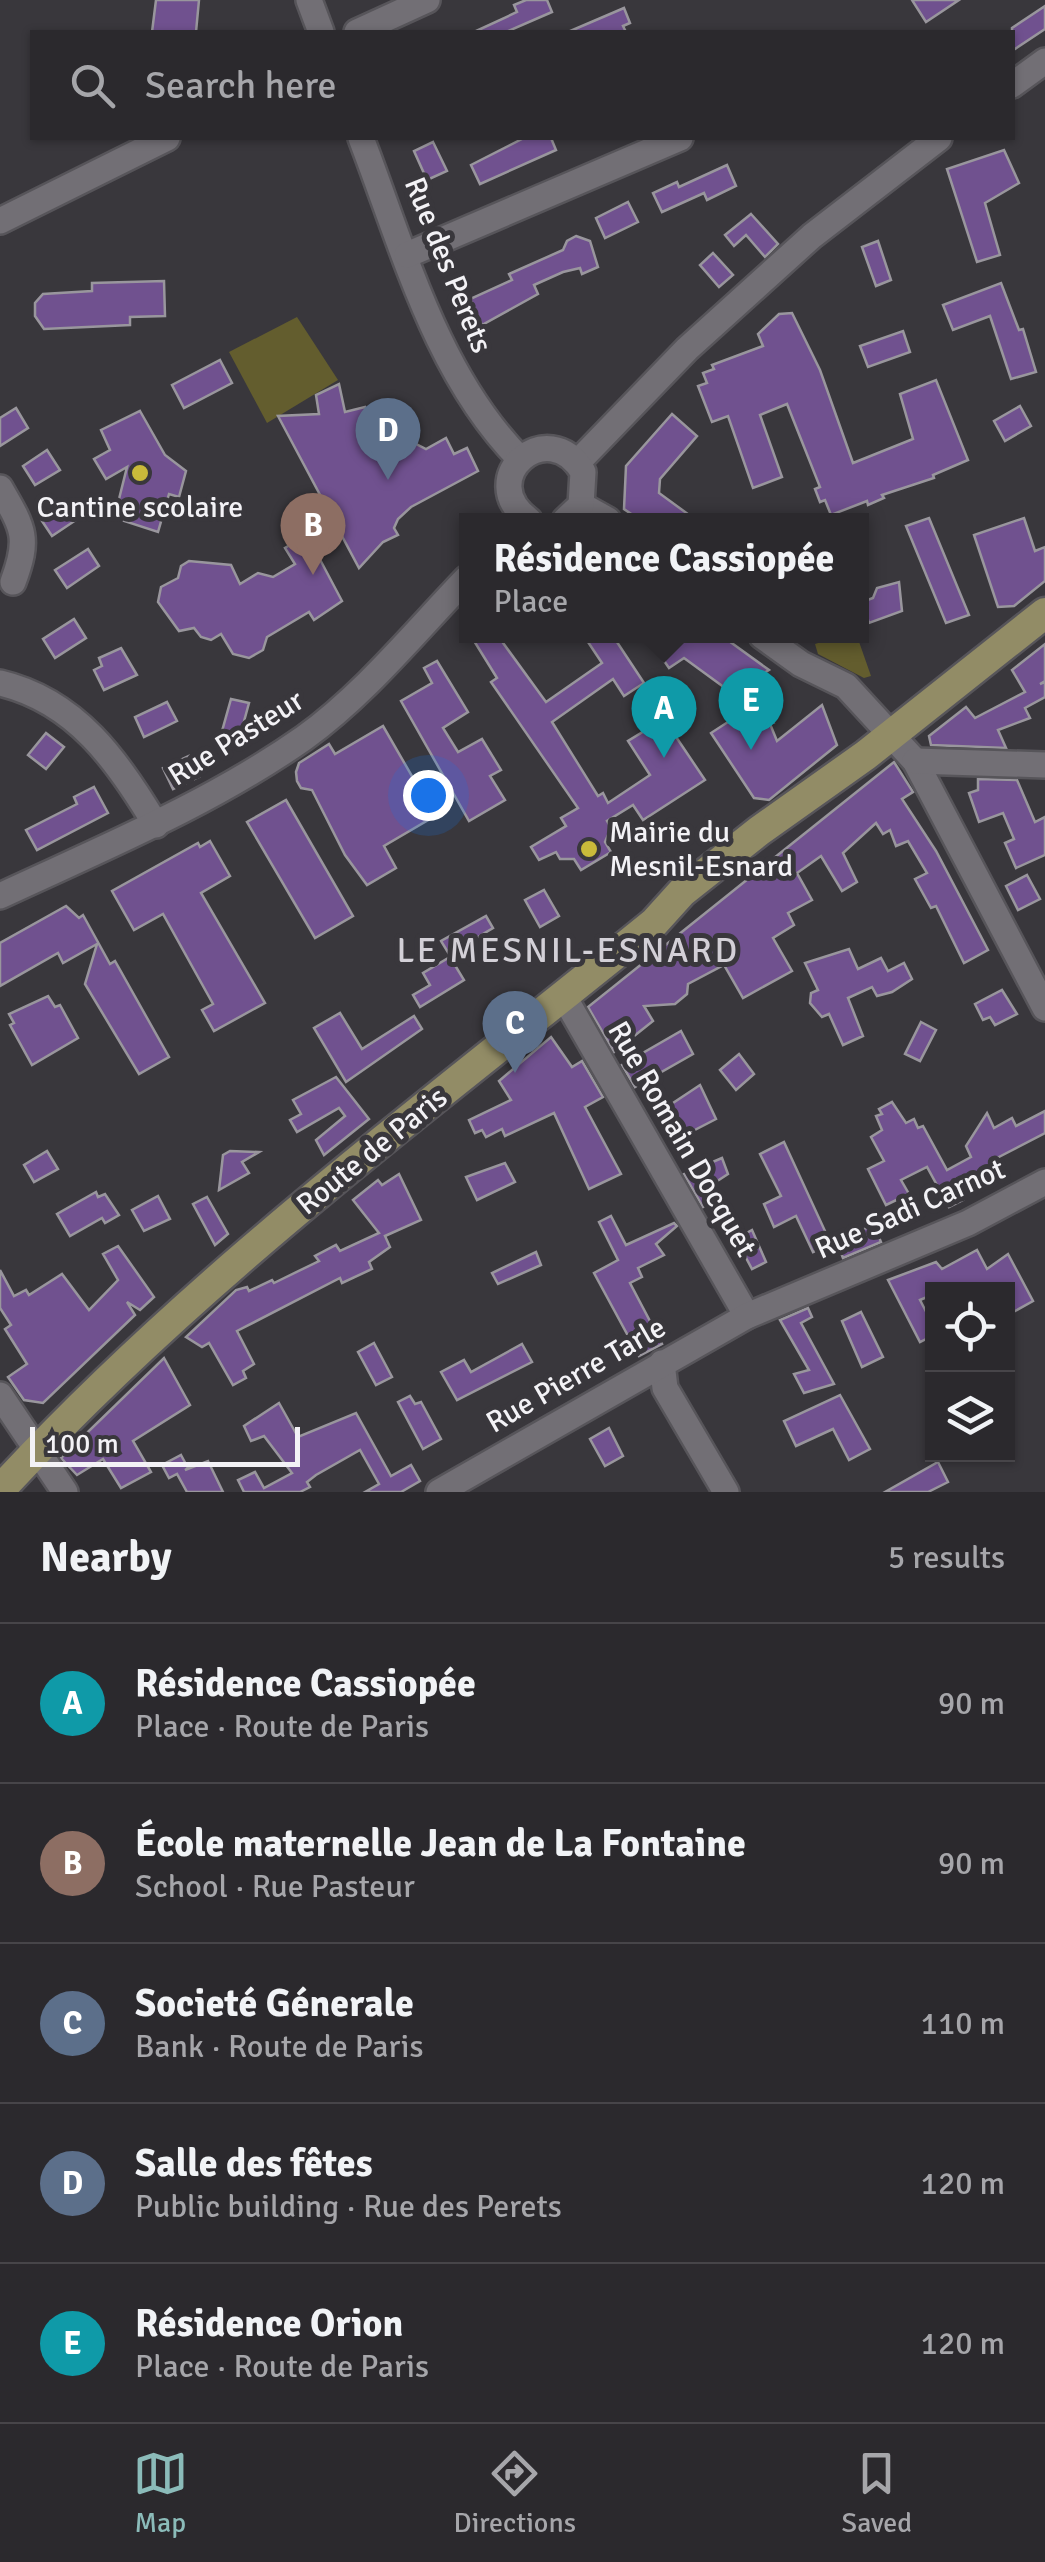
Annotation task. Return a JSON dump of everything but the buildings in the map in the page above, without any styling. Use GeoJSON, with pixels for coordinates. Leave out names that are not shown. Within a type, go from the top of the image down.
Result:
{"type":"FeatureCollection","features":[{"type":"Feature","properties":{"kind":"main road","name":"Route de Paris"},"geometry":{"type":"LineString","coordinates":[[0,1490],[184,1306],[754,835],[893,735],[1045,613]]}},
{"type":"Feature","properties":{"kind":"street"},"geometry":{"type":"LineString","coordinates":[[310,0],[320,30]]}},
{"type":"Feature","properties":{"kind":"street"},"geometry":{"type":"LineString","coordinates":[[361,30],[427,0]]}},
{"type":"Feature","properties":{"kind":"street"},"geometry":{"type":"LineString","coordinates":[[1015,83],[1045,61]]}},
{"type":"Feature","properties":{"kind":"street"},"geometry":{"type":"LineString","coordinates":[[0,221],[163,140]]}},
{"type":"Feature","properties":{"kind":"street","name":"Rue des Perets"},"geometry":{"type":"LineString","coordinates":[[362,140],[459,378],[496,435],[520,459]]}},
{"type":"Feature","properties":{"kind":"street"},"geometry":{"type":"LineString","coordinates":[[407,255],[675,140]]}},
{"type":"Feature","properties":{"kind":"street"},"geometry":{"type":"LineString","coordinates":[[577,463],[688,348],[812,236],[936,140]]}},
{"type":"Feature","properties":{"kind":"street"},"geometry":{"type":"LineString","coordinates":[[519,513],[509,492],[512,468],[520,459],[543,448],[568,454],[577,463],[585,483],[573,512]]}},
{"type":"Feature","properties":{"kind":"street"},"geometry":{"type":"LineString","coordinates":[[0,488],[24,530],[22,557],[13,582]]}},
{"type":"Feature","properties":{"kind":"street","name":"Rue Pasteur"},"geometry":{"type":"LineString","coordinates":[[0,896],[156,825],[303,739],[344,706],[459,585]]}},
{"type":"Feature","properties":{"kind":"street"},"geometry":{"type":"LineString","coordinates":[[772,643],[801,664],[846,686],[915,761],[1045,1008]]}},
{"type":"Feature","properties":{"kind":"street"},"geometry":{"type":"LineString","coordinates":[[0,683],[42,697],[79,721],[109,756],[156,825]]}},
{"type":"Feature","properties":{"kind":"street"},"geometry":{"type":"LineString","coordinates":[[915,761],[1045,765]]}},
{"type":"Feature","properties":{"kind":"street","name":"Rue Romain Docquet"},"geometry":{"type":"LineString","coordinates":[[563,995],[747,1316]]}},
{"type":"Feature","properties":{"kind":"street","name":"Rue Sadi Carnot"},"geometry":{"type":"LineString","coordinates":[[747,1316],[968,1223],[1045,1182]]}},
{"type":"Feature","properties":{"kind":"street","name":"Rue Pierre Tarle"},"geometry":{"type":"LineString","coordinates":[[438,1492],[747,1316]]}},
{"type":"Feature","properties":{"kind":"street"},"geometry":{"type":"LineString","coordinates":[[662,1363],[665,1388],[726,1492]]}},
{"type":"Feature","properties":{"kind":"street"},"geometry":{"type":"LineString","coordinates":[[0,1395],[65,1492]]}},
{"type":"Feature","properties":{"kind":"shaded area"},"geometry":{"type":"Polygon","coordinates":[[[297,317],[338,380],[267,423],[229,352],[297,317]]]}},
{"type":"Feature","properties":{"kind":"shaded area"},"geometry":{"type":"Polygon","coordinates":[[[859,643],[871,676],[864,678],[818,654],[815,644],[859,643]]]}},
{"type":"Feature","properties":{"kind":"place","name":"Cantine scolaire"},"geometry":{"type":"Point","coordinates":[140,473]}},
{"type":"Feature","properties":{"kind":"place","name":"Salle des fêtes"},"geometry":{"type":"Point","coordinates":[388,480]}},
{"type":"Feature","properties":{"kind":"place","name":"École maternelle Jean de La Fontaine"},"geometry":{"type":"Point","coordinates":[313,575]}},
{"type":"Feature","properties":{"kind":"place","name":"Résidence Orion"},"geometry":{"type":"Point","coordinates":[751,750]}},
{"type":"Feature","properties":{"kind":"place","name":"Résidence Cassiopée"},"geometry":{"type":"Point","coordinates":[664,758]}},
{"type":"Feature","properties":{"kind":"place","name":"Mairie du Mesnil-Esnard"},"geometry":{"type":"Point","coordinates":[589,849]}},
{"type":"Feature","properties":{"kind":"place","name":"Societé Génerale"},"geometry":{"type":"Point","coordinates":[515,1073]}},
{"type":"Feature","properties":{"kind":"district","name":"LE MESNIL-ESNARD"},"geometry":{"type":"Point","coordinates":[568,950]}}]}
